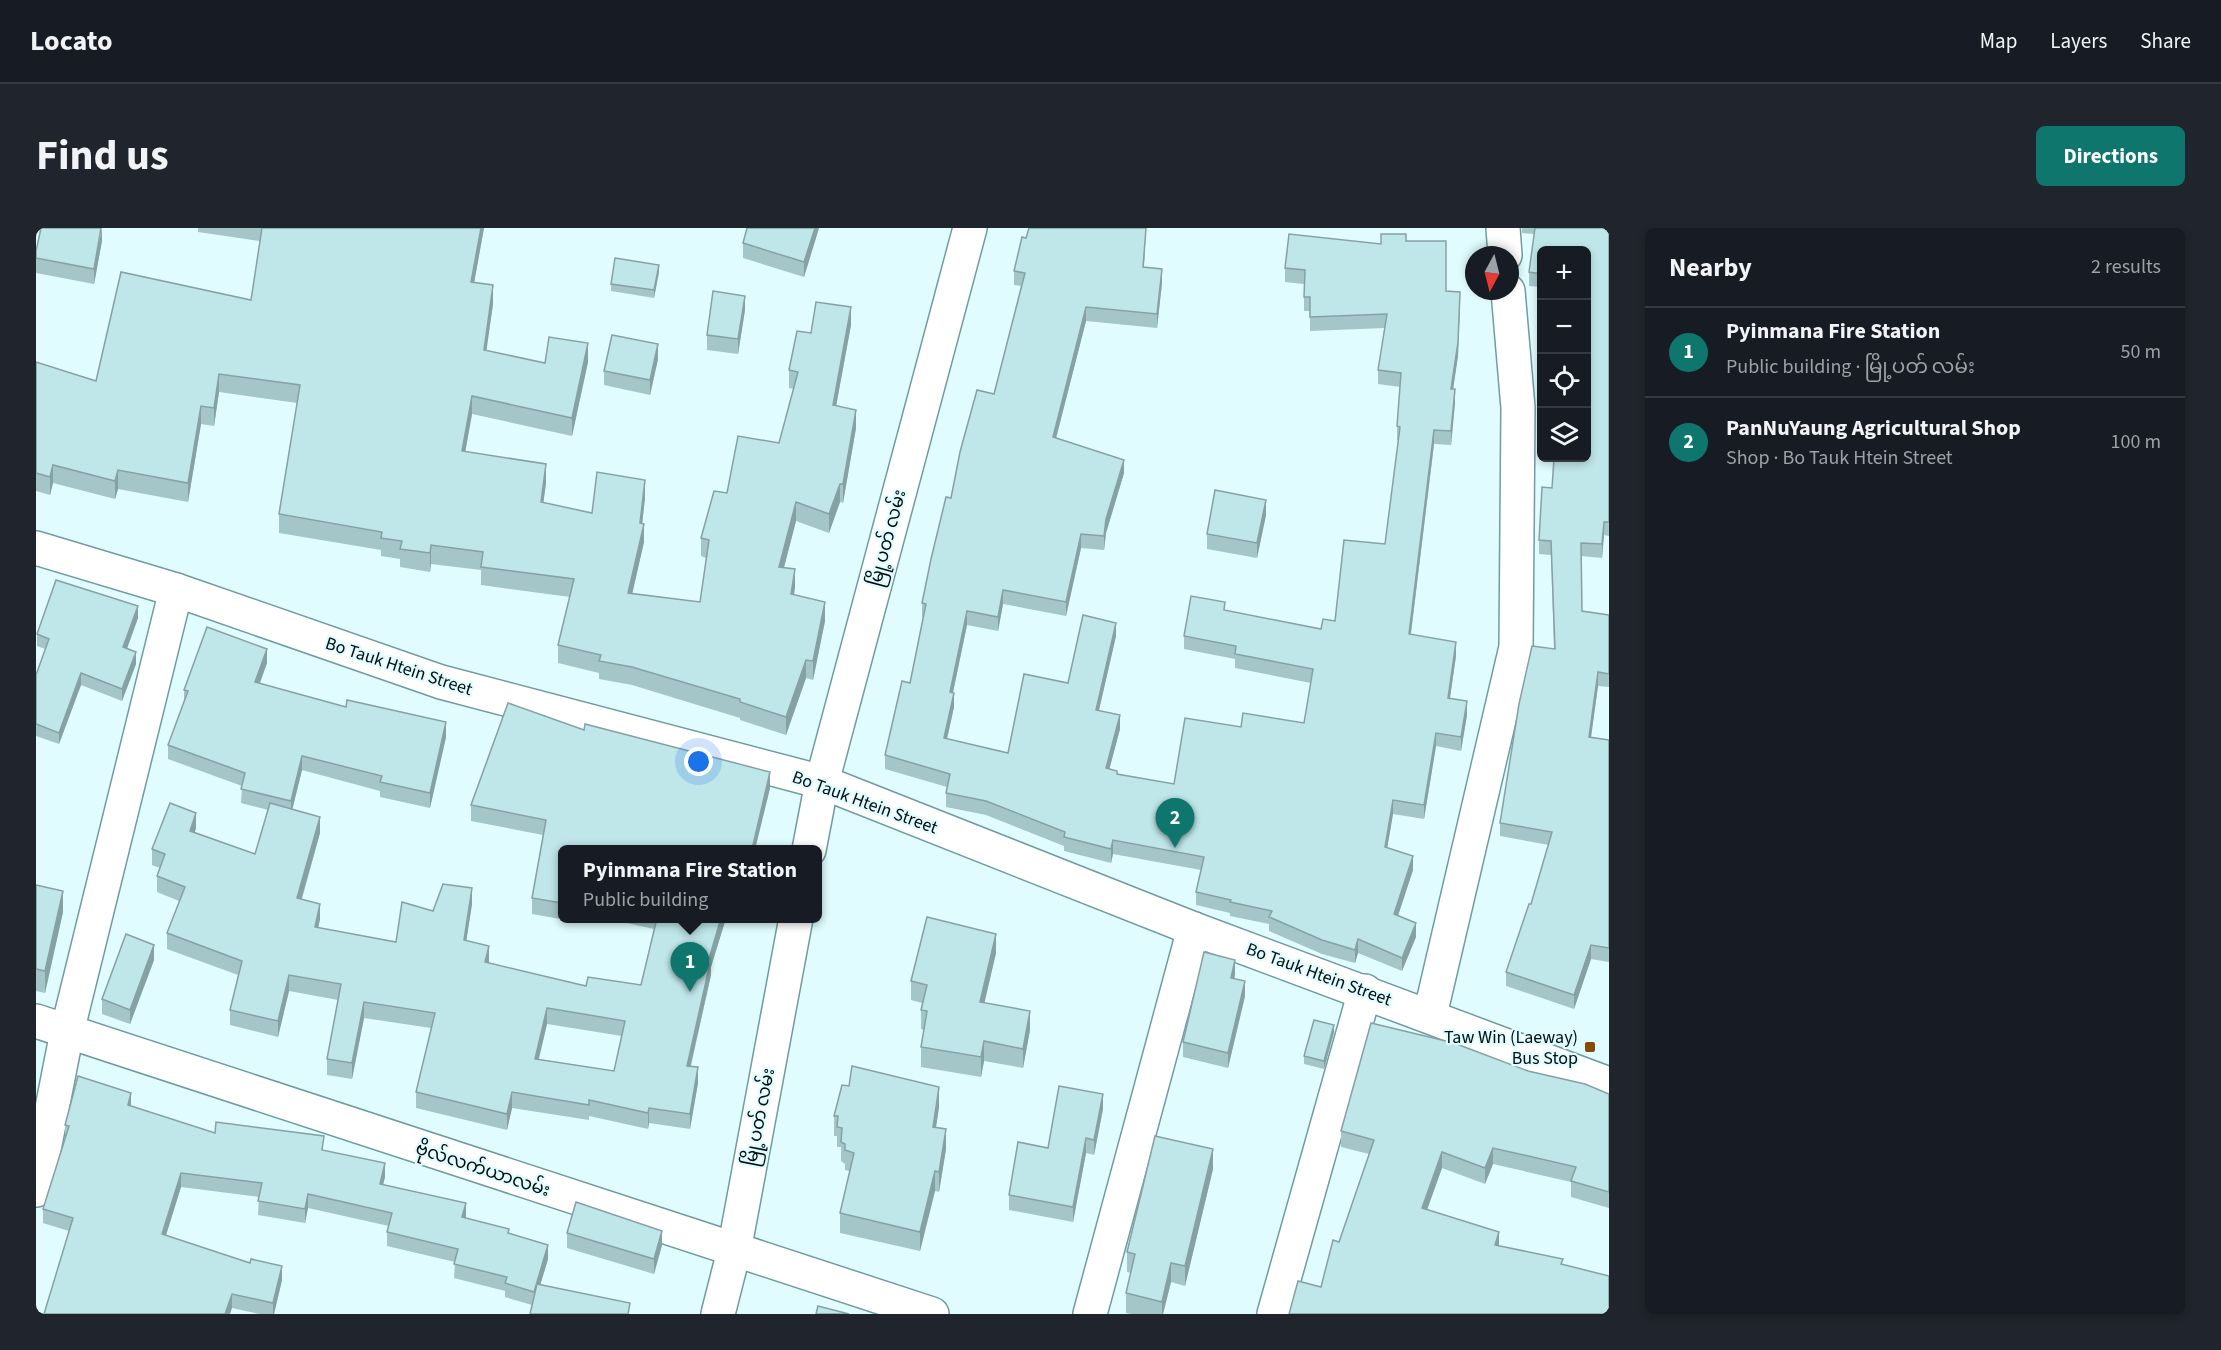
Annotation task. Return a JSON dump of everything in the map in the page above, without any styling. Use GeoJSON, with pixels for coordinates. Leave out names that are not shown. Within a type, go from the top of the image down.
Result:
{"type":"FeatureCollection","features":[{"type":"Feature","properties":{"kind":"street","name":"မြို့ပတ် လမ်း"},"geometry":{"type":"LineString","coordinates":[[810,845],[822,783],[970,228]]}},
{"type":"Feature","properties":{"kind":"street"},"geometry":{"type":"LineString","coordinates":[[1503,228],[1504,246]]}},
{"type":"Feature","properties":{"kind":"street"},"geometry":{"type":"LineString","coordinates":[[1430,1015],[1516,647],[1518,408],[1509,300]]}},
{"type":"Feature","properties":{"kind":"street","name":"Bo Tauk Htein Street"},"geometry":{"type":"LineString","coordinates":[[36,548],[176,590],[441,682],[822,783],[1194,929],[1430,1015],[1609,1084]]}},
{"type":"Feature","properties":{"kind":"street"},"geometry":{"type":"LineString","coordinates":[[36,1190],[67,1032],[176,590]]}},
{"type":"Feature","properties":{"kind":"street","name":"မြို့ပတ် လမ်း"},"geometry":{"type":"LineString","coordinates":[[718,1314],[734,1251],[795,923]]}},
{"type":"Feature","properties":{"kind":"street"},"geometry":{"type":"LineString","coordinates":[[1090,1314],[1194,929]]}},
{"type":"Feature","properties":{"kind":"street"},"geometry":{"type":"LineString","coordinates":[[1274,1314],[1365,991]]}},
{"type":"Feature","properties":{"kind":"street","name":"ဗိုလ်လက်ယာလမ်း"},"geometry":{"type":"LineString","coordinates":[[36,1021],[932,1314]]}},
{"type":"Feature","properties":{"kind":"building"},"geometry":{"type":"Polygon","coordinates":[[[41,228],[101,228],[94,269],[36,258],[41,228]]]}},
{"type":"Feature","properties":{"kind":"building"},"geometry":{"type":"Polygon","coordinates":[[[262,228],[481,228],[471,282],[493,285],[484,350],[545,363],[549,337],[588,343],[572,418],[472,396],[462,451],[546,464],[541,502],[592,513],[597,472],[645,480],[640,523],[644,524],[628,593],[700,602],[709,540],[701,538],[714,491],[727,493],[738,436],[779,443],[798,372],[789,370],[797,331],[811,333],[816,302],[851,307],[833,405],[856,410],[843,484],[840,484],[829,514],[796,502],[779,567],[795,569],[791,594],[825,602],[813,661],[806,660],[786,717],[740,702],[740,699],[632,667],[599,661],[601,655],[558,645],[574,579],[481,567],[483,552],[431,545],[430,553],[400,549],[402,541],[381,538],[382,532],[279,514],[300,385],[219,374],[214,408],[201,406],[188,483],[118,470],[115,481],[53,465],[50,477],[36,473],[36,362],[96,381],[121,272],[251,300],[262,228]]]}},
{"type":"Feature","properties":{"kind":"building"},"geometry":{"type":"Polygon","coordinates":[[[747,228],[815,228],[804,262],[743,243],[747,228]]]}},
{"type":"Feature","properties":{"kind":"building"},"geometry":{"type":"Polygon","coordinates":[[[1029,228],[1146,228],[1143,267],[1162,269],[1157,314],[1086,307],[1053,437],[1124,460],[1106,519],[1104,536],[1081,534],[1066,602],[1003,590],[998,617],[967,611],[950,692],[954,693],[944,738],[1008,753],[1024,674],[1068,683],[1083,615],[1116,623],[1096,710],[1120,715],[1106,768],[1117,771],[1117,774],[1174,784],[1185,718],[1241,727],[1243,713],[1304,723],[1313,669],[1235,654],[1236,646],[1184,636],[1191,596],[1225,602],[1224,610],[1321,629],[1323,619],[1335,621],[1344,540],[1385,544],[1400,427],[1397,426],[1401,373],[1378,370],[1387,314],[1310,317],[1310,297],[1304,297],[1305,270],[1285,268],[1289,234],[1381,244],[1381,234],[1406,234],[1406,241],[1446,241],[1446,291],[1460,292],[1458,342],[1451,389],[1455,389],[1451,431],[1434,430],[1409,634],[1456,642],[1448,698],[1467,701],[1461,737],[1436,733],[1424,805],[1393,800],[1385,847],[1413,856],[1394,914],[1416,923],[1402,958],[1358,939],[1355,950],[1322,940],[1269,917],[1272,911],[1196,892],[1204,857],[1113,840],[1111,849],[1064,837],[1065,832],[986,801],[946,793],[950,774],[885,755],[902,681],[910,683],[926,604],[922,603],[931,559],[946,497],[951,498],[960,452],[977,390],[994,394],[1025,273],[1014,271],[1022,237],[1026,238],[1029,228]]]}},
{"type":"Feature","properties":{"kind":"building"},"geometry":{"type":"Polygon","coordinates":[[[1535,228],[1609,228],[1609,522],[1604,522],[1602,544],[1581,543],[1582,611],[1609,615],[1609,674],[1598,672],[1589,737],[1609,740],[1609,948],[1591,945],[1574,995],[1506,972],[1529,904],[1531,904],[1552,832],[1500,823],[1519,704],[1532,646],[1555,649],[1551,541],[1539,540],[1542,487],[1552,488],[1554,462],[1591,462],[1591,246],[1537,246],[1537,273],[1529,272],[1535,228]]]}},
{"type":"Feature","properties":{"kind":"building"},"geometry":{"type":"Polygon","coordinates":[[[615,258],[659,265],[654,290],[611,284],[615,258]]]}},
{"type":"Feature","properties":{"kind":"building"},"geometry":{"type":"Polygon","coordinates":[[[713,291],[745,296],[738,339],[707,335],[713,291]]]}},
{"type":"Feature","properties":{"kind":"building"},"geometry":{"type":"Polygon","coordinates":[[[612,335],[658,344],[650,380],[604,371],[612,335]]]}},
{"type":"Feature","properties":{"kind":"building"},"geometry":{"type":"Polygon","coordinates":[[[1215,490],[1266,500],[1257,543],[1207,534],[1215,490]]]}},
{"type":"Feature","properties":{"kind":"building"},"geometry":{"type":"Polygon","coordinates":[[[56,580],[138,606],[123,647],[136,652],[122,689],[81,673],[59,733],[36,724],[36,675],[49,639],[37,634],[56,580]]]}},
{"type":"Feature","properties":{"kind":"building"},"geometry":{"type":"Polygon","coordinates":[[[207,627],[267,649],[255,682],[346,707],[347,700],[446,722],[430,793],[380,782],[382,776],[302,756],[291,801],[241,789],[245,773],[168,745],[188,691],[184,690],[207,627]]]}},
{"type":"Feature","properties":{"kind":"building"},"geometry":{"type":"Polygon","coordinates":[[[508,703],[584,730],[585,724],[770,772],[753,845],[558,845],[558,902],[532,898],[546,820],[471,805],[508,703]]]}},
{"type":"Feature","properties":{"kind":"building"},"geometry":{"type":"Polygon","coordinates":[[[170,803],[196,813],[190,831],[255,854],[270,803],[320,817],[297,898],[320,904],[315,927],[396,942],[402,902],[433,911],[443,884],[472,888],[464,940],[489,946],[485,962],[586,986],[588,977],[641,985],[656,923],[720,923],[709,959],[711,959],[687,1066],[698,1067],[690,1114],[649,1108],[648,1113],[589,1100],[589,1105],[512,1092],[507,1114],[416,1092],[435,1013],[364,1002],[352,1063],[327,1059],[341,984],[289,975],[278,1021],[230,1010],[242,961],[167,933],[185,887],[157,876],[165,854],[152,849],[170,803]],[[547,1008],[535,1059],[614,1071],[625,1021],[547,1008]]]}},
{"type":"Feature","properties":{"kind":"building"},"geometry":{"type":"Polygon","coordinates":[[[36,885],[63,891],[45,971],[36,969],[36,885]]]}},
{"type":"Feature","properties":{"kind":"building"},"geometry":{"type":"Polygon","coordinates":[[[927,917],[996,934],[980,1002],[1030,1011],[1023,1049],[984,1041],[981,1057],[921,1047],[927,1011],[921,1010],[927,985],[911,981],[927,917]]]}},
{"type":"Feature","properties":{"kind":"building"},"geometry":{"type":"Polygon","coordinates":[[[126,934],[154,945],[130,1010],[102,999],[126,934]]]}},
{"type":"Feature","properties":{"kind":"building"},"geometry":{"type":"Polygon","coordinates":[[[1204,952],[1235,960],[1231,978],[1245,981],[1228,1053],[1183,1042],[1204,952]]]}},
{"type":"Feature","properties":{"kind":"building"},"geometry":{"type":"Polygon","coordinates":[[[1314,1020],[1334,1025],[1324,1061],[1304,1056],[1314,1020]]]}},
{"type":"Feature","properties":{"kind":"building"},"geometry":{"type":"Polygon","coordinates":[[[1371,1023],[1454,1043],[1528,1071],[1585,1084],[1609,1094],[1609,1192],[1571,1181],[1576,1167],[1493,1148],[1485,1168],[1442,1152],[1422,1208],[1499,1232],[1495,1245],[1563,1259],[1561,1264],[1609,1276],[1609,1314],[1289,1314],[1298,1281],[1321,1287],[1333,1240],[1339,1242],[1374,1140],[1341,1131],[1371,1023]]]}},
{"type":"Feature","properties":{"kind":"building"},"geometry":{"type":"Polygon","coordinates":[[[852,1066],[939,1087],[933,1127],[946,1129],[939,1172],[935,1171],[920,1232],[840,1213],[854,1153],[845,1150],[845,1144],[841,1142],[842,1128],[837,1127],[838,1116],[834,1116],[842,1085],[849,1086],[852,1066]]]}},
{"type":"Feature","properties":{"kind":"building"},"geometry":{"type":"Polygon","coordinates":[[[78,1076],[131,1093],[128,1105],[215,1133],[216,1122],[324,1136],[322,1150],[385,1163],[380,1184],[466,1203],[462,1217],[509,1229],[508,1233],[548,1245],[534,1292],[505,1283],[507,1277],[454,1264],[458,1249],[387,1232],[392,1213],[308,1194],[305,1209],[258,1201],[262,1183],[181,1173],[162,1234],[250,1263],[251,1259],[282,1266],[273,1303],[232,1294],[225,1314],[44,1314],[73,1218],[43,1209],[69,1126],[65,1125],[78,1076]]]}},
{"type":"Feature","properties":{"kind":"building"},"geometry":{"type":"Polygon","coordinates":[[[1059,1086],[1103,1094],[1094,1140],[1086,1138],[1073,1207],[1009,1195],[1018,1142],[1048,1148],[1059,1086]]]}},
{"type":"Feature","properties":{"kind":"building"},"geometry":{"type":"Polygon","coordinates":[[[1155,1136],[1213,1149],[1185,1266],[1171,1263],[1162,1302],[1126,1293],[1135,1254],[1127,1252],[1155,1136]]]}},
{"type":"Feature","properties":{"kind":"building"},"geometry":{"type":"Polygon","coordinates":[[[576,1202],[662,1231],[654,1259],[567,1233],[576,1202]]]}},
{"type":"Feature","properties":{"kind":"building"},"geometry":{"type":"Polygon","coordinates":[[[537,1284],[630,1303],[628,1314],[530,1314],[537,1284]]]}},
{"type":"Feature","properties":{"kind":"building"},"geometry":{"type":"Polygon","coordinates":[[[818,1306],[849,1314],[816,1314],[818,1306]]]}},
{"type":"Feature","properties":{"kind":"place","name":"PanNuYaung Agricultural Shop"},"geometry":{"type":"Point","coordinates":[1175,848]}},
{"type":"Feature","properties":{"kind":"place","name":"Pyinmana Fire Station"},"geometry":{"type":"Point","coordinates":[690,992]}},
{"type":"Feature","properties":{"kind":"place","name":"Taw Win (Laeway) Bus Stop"},"geometry":{"type":"Point","coordinates":[1590,1047]}}]}
